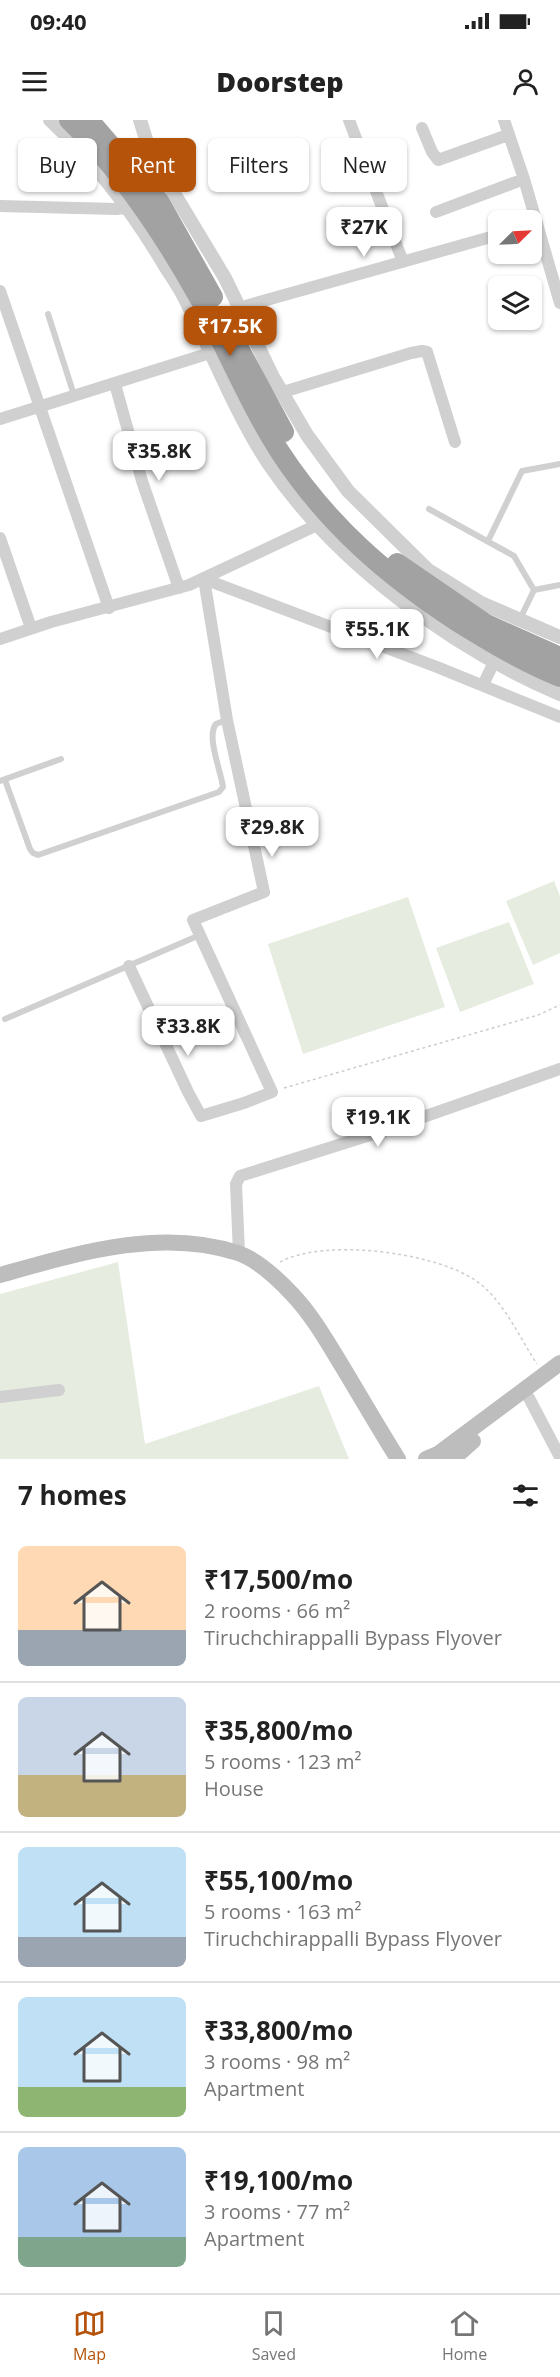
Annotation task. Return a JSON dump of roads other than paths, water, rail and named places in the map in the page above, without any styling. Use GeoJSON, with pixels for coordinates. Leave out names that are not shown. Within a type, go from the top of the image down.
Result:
{"type":"FeatureCollection","features":[{"type":"Feature","properties":{"kind":"highway"},"geometry":{"type":"LineString","coordinates":[[69,120],[146,212],[198,296],[243,389],[281,453],[326,515],[384,562],[491,642],[532,666],[560,677]]}},
{"type":"Feature","properties":{"kind":"highway"},"geometry":{"type":"LineString","coordinates":[[89,120],[159,201],[210,290],[255,382],[292,445],[336,505],[384,562]]}},
{"type":"Feature","properties":{"kind":"highway"},"geometry":{"type":"LineString","coordinates":[[418,587],[486,624],[560,657]]}},
{"type":"Feature","properties":{"kind":"main road"},"geometry":{"type":"LineString","coordinates":[[0,1275],[106,1248],[159,1242],[196,1244],[239,1253],[266,1269],[293,1295],[319,1328],[398,1459]]}},
{"type":"Feature","properties":{"kind":"main road"},"geometry":{"type":"LineString","coordinates":[[453,1459],[462,1449],[529,1398],[552,1375],[560,1363]]}},
{"type":"Feature","properties":{"kind":"main road"},"geometry":{"type":"LineString","coordinates":[[426,1459],[438,1454],[552,1375]]}},
{"type":"Feature","properties":{"kind":"main road"},"geometry":{"type":"LineString","coordinates":[[405,1459],[418,1459]]}},
{"type":"Feature","properties":{"kind":"street"},"geometry":{"type":"LineString","coordinates":[[50,120],[77,145],[147,235],[187,302],[210,353],[268,462],[309,517],[372,576],[481,603],[560,636]]}},
{"type":"Feature","properties":{"kind":"street"},"geometry":{"type":"LineString","coordinates":[[130,120],[141,138]]}},
{"type":"Feature","properties":{"kind":"street"},"geometry":{"type":"LineString","coordinates":[[140,120],[146,138]]}},
{"type":"Feature","properties":{"kind":"street"},"geometry":{"type":"LineString","coordinates":[[349,120],[403,262]]}},
{"type":"Feature","properties":{"kind":"street"},"geometry":{"type":"LineString","coordinates":[[504,120],[524,179],[530,210]]}},
{"type":"Feature","properties":{"kind":"street"},"geometry":{"type":"LineString","coordinates":[[422,128],[438,160],[508,135]]}},
{"type":"Feature","properties":{"kind":"street"},"geometry":{"type":"LineString","coordinates":[[436,212],[524,179]]}},
{"type":"Feature","properties":{"kind":"street"},"geometry":{"type":"LineString","coordinates":[[173,192],[225,278],[238,308],[307,435],[418,587],[494,662],[560,694]]}},
{"type":"Feature","properties":{"kind":"street"},"geometry":{"type":"LineString","coordinates":[[0,206],[116,209],[127,207]]}},
{"type":"Feature","properties":{"kind":"street"},"geometry":{"type":"LineString","coordinates":[[238,308],[488,238]]}},
{"type":"Feature","properties":{"kind":"street"},"geometry":{"type":"LineString","coordinates":[[542,250],[560,303]]}},
{"type":"Feature","properties":{"kind":"street"},"geometry":{"type":"LineString","coordinates":[[0,291],[109,608]]}},
{"type":"Feature","properties":{"kind":"street"},"geometry":{"type":"LineString","coordinates":[[283,392],[411,353],[427,352],[455,442]]}},
{"type":"Feature","properties":{"kind":"street"},"geometry":{"type":"LineString","coordinates":[[0,419],[210,353]]}},
{"type":"Feature","properties":{"kind":"street"},"geometry":{"type":"LineString","coordinates":[[115,384],[142,481],[179,588]]}},
{"type":"Feature","properties":{"kind":"street"},"geometry":{"type":"LineString","coordinates":[[0,639],[31,628],[179,588],[204,579],[317,525]]}},
{"type":"Feature","properties":{"kind":"street"},"geometry":{"type":"LineString","coordinates":[[0,538],[31,628]]}},
{"type":"Feature","properties":{"kind":"street"},"geometry":{"type":"LineString","coordinates":[[204,579],[483,685],[560,717]]}},
{"type":"Feature","properties":{"kind":"street"},"geometry":{"type":"LineString","coordinates":[[129,966],[201,1116],[272,1092],[194,920],[264,892],[227,720],[204,579]]}},
{"type":"Feature","properties":{"kind":"street"},"geometry":{"type":"LineString","coordinates":[[483,685],[494,662]]}},
{"type":"Feature","properties":{"kind":"street"},"geometry":{"type":"LineString","coordinates":[[239,1253],[236,1184],[240,1176],[386,1130],[560,1070]]}},
{"type":"Feature","properties":{"kind":"street"},"geometry":{"type":"LineString","coordinates":[[0,1397],[59,1390]]}},
{"type":"Feature","properties":{"kind":"street"},"geometry":{"type":"LineString","coordinates":[[529,1398],[560,1457]]}},
{"type":"Feature","properties":{"kind":"lane"},"geometry":{"type":"LineString","coordinates":[[48,314],[74,395]]}},
{"type":"Feature","properties":{"kind":"lane"},"geometry":{"type":"LineString","coordinates":[[488,541],[522,471],[560,464]]}},
{"type":"Feature","properties":{"kind":"lane"},"geometry":{"type":"LineString","coordinates":[[429,509],[514,556],[534,590]]}},
{"type":"Feature","properties":{"kind":"lane"},"geometry":{"type":"LineString","coordinates":[[534,590],[560,585]]}},
{"type":"Feature","properties":{"kind":"lane"},"geometry":{"type":"LineString","coordinates":[[519,620],[534,590]]}},
{"type":"Feature","properties":{"kind":"lane"},"geometry":{"type":"LineString","coordinates":[[61,759],[2,780],[33,854],[38,855],[219,792],[223,787],[222,779],[211,734],[216,724],[227,720]]}},
{"type":"Feature","properties":{"kind":"lane"},"geometry":{"type":"LineString","coordinates":[[5,1019],[200,935]]}}]}
